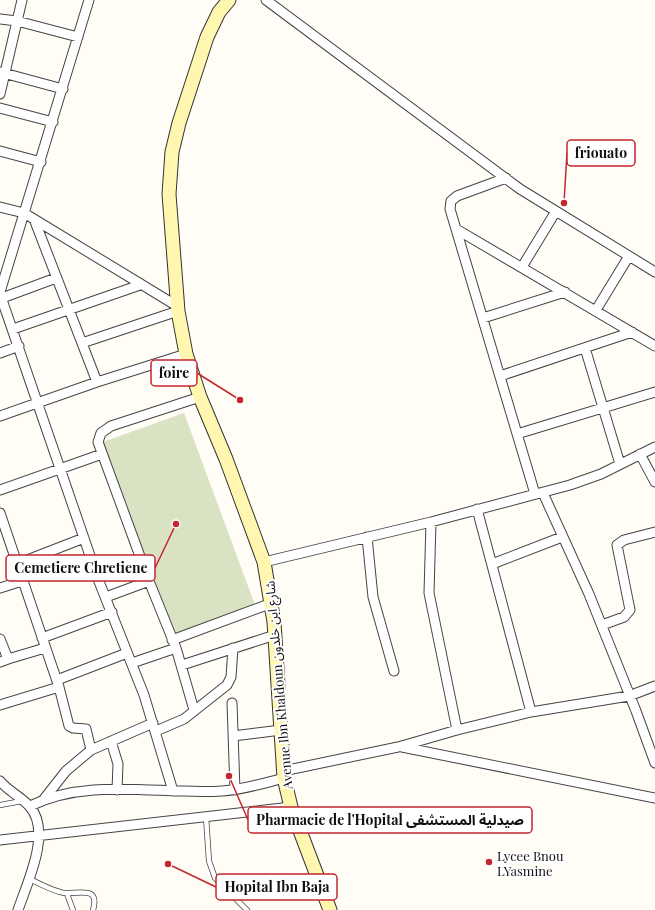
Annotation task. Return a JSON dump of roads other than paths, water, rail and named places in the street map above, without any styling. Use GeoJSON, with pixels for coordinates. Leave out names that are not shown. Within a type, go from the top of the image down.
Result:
{"type":"FeatureCollection","features":[{"type":"Feature","properties":{"kind":"street"},"geometry":{"type":"LineString","coordinates":[[0,94],[2,73],[22,0]]}},
{"type":"Feature","properties":{"kind":"street"},"geometry":{"type":"LineString","coordinates":[[89,0],[1,294],[84,538],[132,663],[154,727],[173,791]]}},
{"type":"Feature","properties":{"kind":"street","name":"Avenue Ibn Khaldoun شارع ابن خلدون"},"geometry":{"type":"LineString","coordinates":[[229,0],[219,12],[208,37],[179,123],[172,152],[169,194],[177,309],[186,354],[200,397],[226,459],[264,562],[272,603],[284,774],[291,807],[330,910]]}},
{"type":"Feature","properties":{"kind":"street"},"geometry":{"type":"LineString","coordinates":[[266,0],[506,178],[556,211],[655,272]]}},
{"type":"Feature","properties":{"kind":"street"},"geometry":{"type":"LineString","coordinates":[[0,19],[17,21],[78,37]]}},
{"type":"Feature","properties":{"kind":"street"},"geometry":{"type":"LineString","coordinates":[[2,73],[63,89]]}},
{"type":"Feature","properties":{"kind":"street"},"geometry":{"type":"LineString","coordinates":[[0,108],[53,122]]}},
{"type":"Feature","properties":{"kind":"street"},"geometry":{"type":"LineString","coordinates":[[0,151],[41,162]]}},
{"type":"Feature","properties":{"kind":"street"},"geometry":{"type":"LineString","coordinates":[[506,178],[453,198],[449,205],[450,209],[518,434],[539,494],[562,537],[602,625],[655,764]]}},
{"type":"Feature","properties":{"kind":"street"},"geometry":{"type":"LineString","coordinates":[[0,207],[24,213],[177,309]]}},
{"type":"Feature","properties":{"kind":"street"},"geometry":{"type":"LineString","coordinates":[[522,267],[556,211]]}},
{"type":"Feature","properties":{"kind":"street"},"geometry":{"type":"LineString","coordinates":[[34,219],[97,382]]}},
{"type":"Feature","properties":{"kind":"street"},"geometry":{"type":"LineString","coordinates":[[456,229],[655,346]]}},
{"type":"Feature","properties":{"kind":"street"},"geometry":{"type":"LineString","coordinates":[[596,310],[629,256]]}},
{"type":"Feature","properties":{"kind":"street"},"geometry":{"type":"LineString","coordinates":[[1,294],[56,278]]}},
{"type":"Feature","properties":{"kind":"street"},"geometry":{"type":"LineString","coordinates":[[13,329],[140,285]]}},
{"type":"Feature","properties":{"kind":"street"},"geometry":{"type":"LineString","coordinates":[[483,318],[565,292]]}},
{"type":"Feature","properties":{"kind":"street"},"geometry":{"type":"LineString","coordinates":[[82,343],[177,309]]}},
{"type":"Feature","properties":{"kind":"street"},"geometry":{"type":"LineString","coordinates":[[500,376],[632,332]]}},
{"type":"Feature","properties":{"kind":"street"},"geometry":{"type":"LineString","coordinates":[[0,353],[19,346]]}},
{"type":"Feature","properties":{"kind":"street"},"geometry":{"type":"LineString","coordinates":[[585,348],[620,464]]}},
{"type":"Feature","properties":{"kind":"street"},"geometry":{"type":"LineString","coordinates":[[0,416],[38,401],[186,354]]}},
{"type":"Feature","properties":{"kind":"street"},"geometry":{"type":"LineString","coordinates":[[518,434],[655,392]]}},
{"type":"Feature","properties":{"kind":"street"},"geometry":{"type":"LineString","coordinates":[[194,710],[182,665],[149,581],[98,442],[101,433],[105,429],[200,397]]}},
{"type":"Feature","properties":{"kind":"street"},"geometry":{"type":"LineString","coordinates":[[264,562],[539,494],[586,480],[655,447]]}},
{"type":"Feature","properties":{"kind":"street"},"geometry":{"type":"LineString","coordinates":[[0,490],[61,467],[102,454]]}},
{"type":"Feature","properties":{"kind":"street"},"geometry":{"type":"LineString","coordinates":[[640,454],[655,482]]}},
{"type":"Feature","properties":{"kind":"street"},"geometry":{"type":"LineString","coordinates":[[477,509],[531,712]]}},
{"type":"Feature","properties":{"kind":"street"},"geometry":{"type":"LineString","coordinates":[[0,513],[58,684],[69,726],[86,729],[91,750]]}},
{"type":"Feature","properties":{"kind":"street"},"geometry":{"type":"LineString","coordinates":[[430,522],[430,593],[458,730]]}},
{"type":"Feature","properties":{"kind":"street"},"geometry":{"type":"LineString","coordinates":[[602,625],[624,617],[630,610],[617,545],[624,540],[655,532]]}},
{"type":"Feature","properties":{"kind":"street"},"geometry":{"type":"LineString","coordinates":[[367,537],[373,597],[394,671]]}},
{"type":"Feature","properties":{"kind":"street"},"geometry":{"type":"LineString","coordinates":[[492,564],[562,537]]}},
{"type":"Feature","properties":{"kind":"street"},"geometry":{"type":"LineString","coordinates":[[17,564],[84,538]]}},
{"type":"Feature","properties":{"kind":"street"},"geometry":{"type":"LineString","coordinates":[[0,588],[22,581]]}},
{"type":"Feature","properties":{"kind":"street"},"geometry":{"type":"LineString","coordinates":[[106,597],[149,581]]}},
{"type":"Feature","properties":{"kind":"street"},"geometry":{"type":"LineString","coordinates":[[132,663],[272,603]]}},
{"type":"Feature","properties":{"kind":"street"},"geometry":{"type":"LineString","coordinates":[[42,638],[112,612]]}},
{"type":"Feature","properties":{"kind":"street"},"geometry":{"type":"LineString","coordinates":[[182,665],[275,636]]}},
{"type":"Feature","properties":{"kind":"street"},"geometry":{"type":"LineString","coordinates":[[0,639],[4,661],[45,648]]}},
{"type":"Feature","properties":{"kind":"street"},"geometry":{"type":"LineString","coordinates":[[44,799],[66,771],[91,750],[111,741],[154,727],[180,721],[194,710],[229,682],[232,673],[233,648]]}},
{"type":"Feature","properties":{"kind":"street"},"geometry":{"type":"LineString","coordinates":[[0,705],[58,684],[127,653]]}},
{"type":"Feature","properties":{"kind":"street"},"geometry":{"type":"LineString","coordinates":[[30,806],[44,799],[88,790],[235,790],[284,774],[398,747],[458,730],[531,712],[629,696],[655,686]]}},
{"type":"Feature","properties":{"kind":"street"},"geometry":{"type":"LineString","coordinates":[[232,704],[235,790]]}},
{"type":"Feature","properties":{"kind":"street"},"geometry":{"type":"LineString","coordinates":[[233,736],[281,730]]}},
{"type":"Feature","properties":{"kind":"street"},"geometry":{"type":"LineString","coordinates":[[111,741],[118,764],[117,790]]}},
{"type":"Feature","properties":{"kind":"street"},"geometry":{"type":"LineString","coordinates":[[398,747],[655,798]]}},
{"type":"Feature","properties":{"kind":"street"},"geometry":{"type":"LineString","coordinates":[[0,781],[13,795],[30,806],[40,828],[40,836],[36,853],[18,910]]}},
{"type":"Feature","properties":{"kind":"street"},"geometry":{"type":"LineString","coordinates":[[0,840],[291,807]]}},
{"type":"Feature","properties":{"kind":"lane"},"geometry":{"type":"LineString","coordinates":[[0,805],[22,800]]}},
{"type":"Feature","properties":{"kind":"lane"},"geometry":{"type":"LineString","coordinates":[[206,817],[209,861],[215,878],[247,910]]}},
{"type":"Feature","properties":{"kind":"lane"},"geometry":{"type":"LineString","coordinates":[[28,878],[59,892],[68,894],[83,891],[89,892],[93,896],[95,903],[93,910]]}},
{"type":"Feature","properties":{"kind":"lane"},"geometry":{"type":"LineString","coordinates":[[68,894],[73,910]]}},
{"type":"Feature","properties":{"kind":"place","name":"friouato"},"geometry":{"type":"Point","coordinates":[564,203]}},
{"type":"Feature","properties":{"kind":"place","name":"foire"},"geometry":{"type":"Point","coordinates":[240,400]}},
{"type":"Feature","properties":{"kind":"place","name":"Cemetiere Chretiene"},"geometry":{"type":"Point","coordinates":[176,524]}},
{"type":"Feature","properties":{"kind":"place","name":"Pharmacie de l'Hopital صيدلية المستشفى"},"geometry":{"type":"Point","coordinates":[229,776]}},
{"type":"Feature","properties":{"kind":"place","name":"Lycee Bnou LYasmine"},"geometry":{"type":"Point","coordinates":[489,862]}},
{"type":"Feature","properties":{"kind":"place","name":"Hopital Ibn Baja"},"geometry":{"type":"Point","coordinates":[168,864]}}]}
